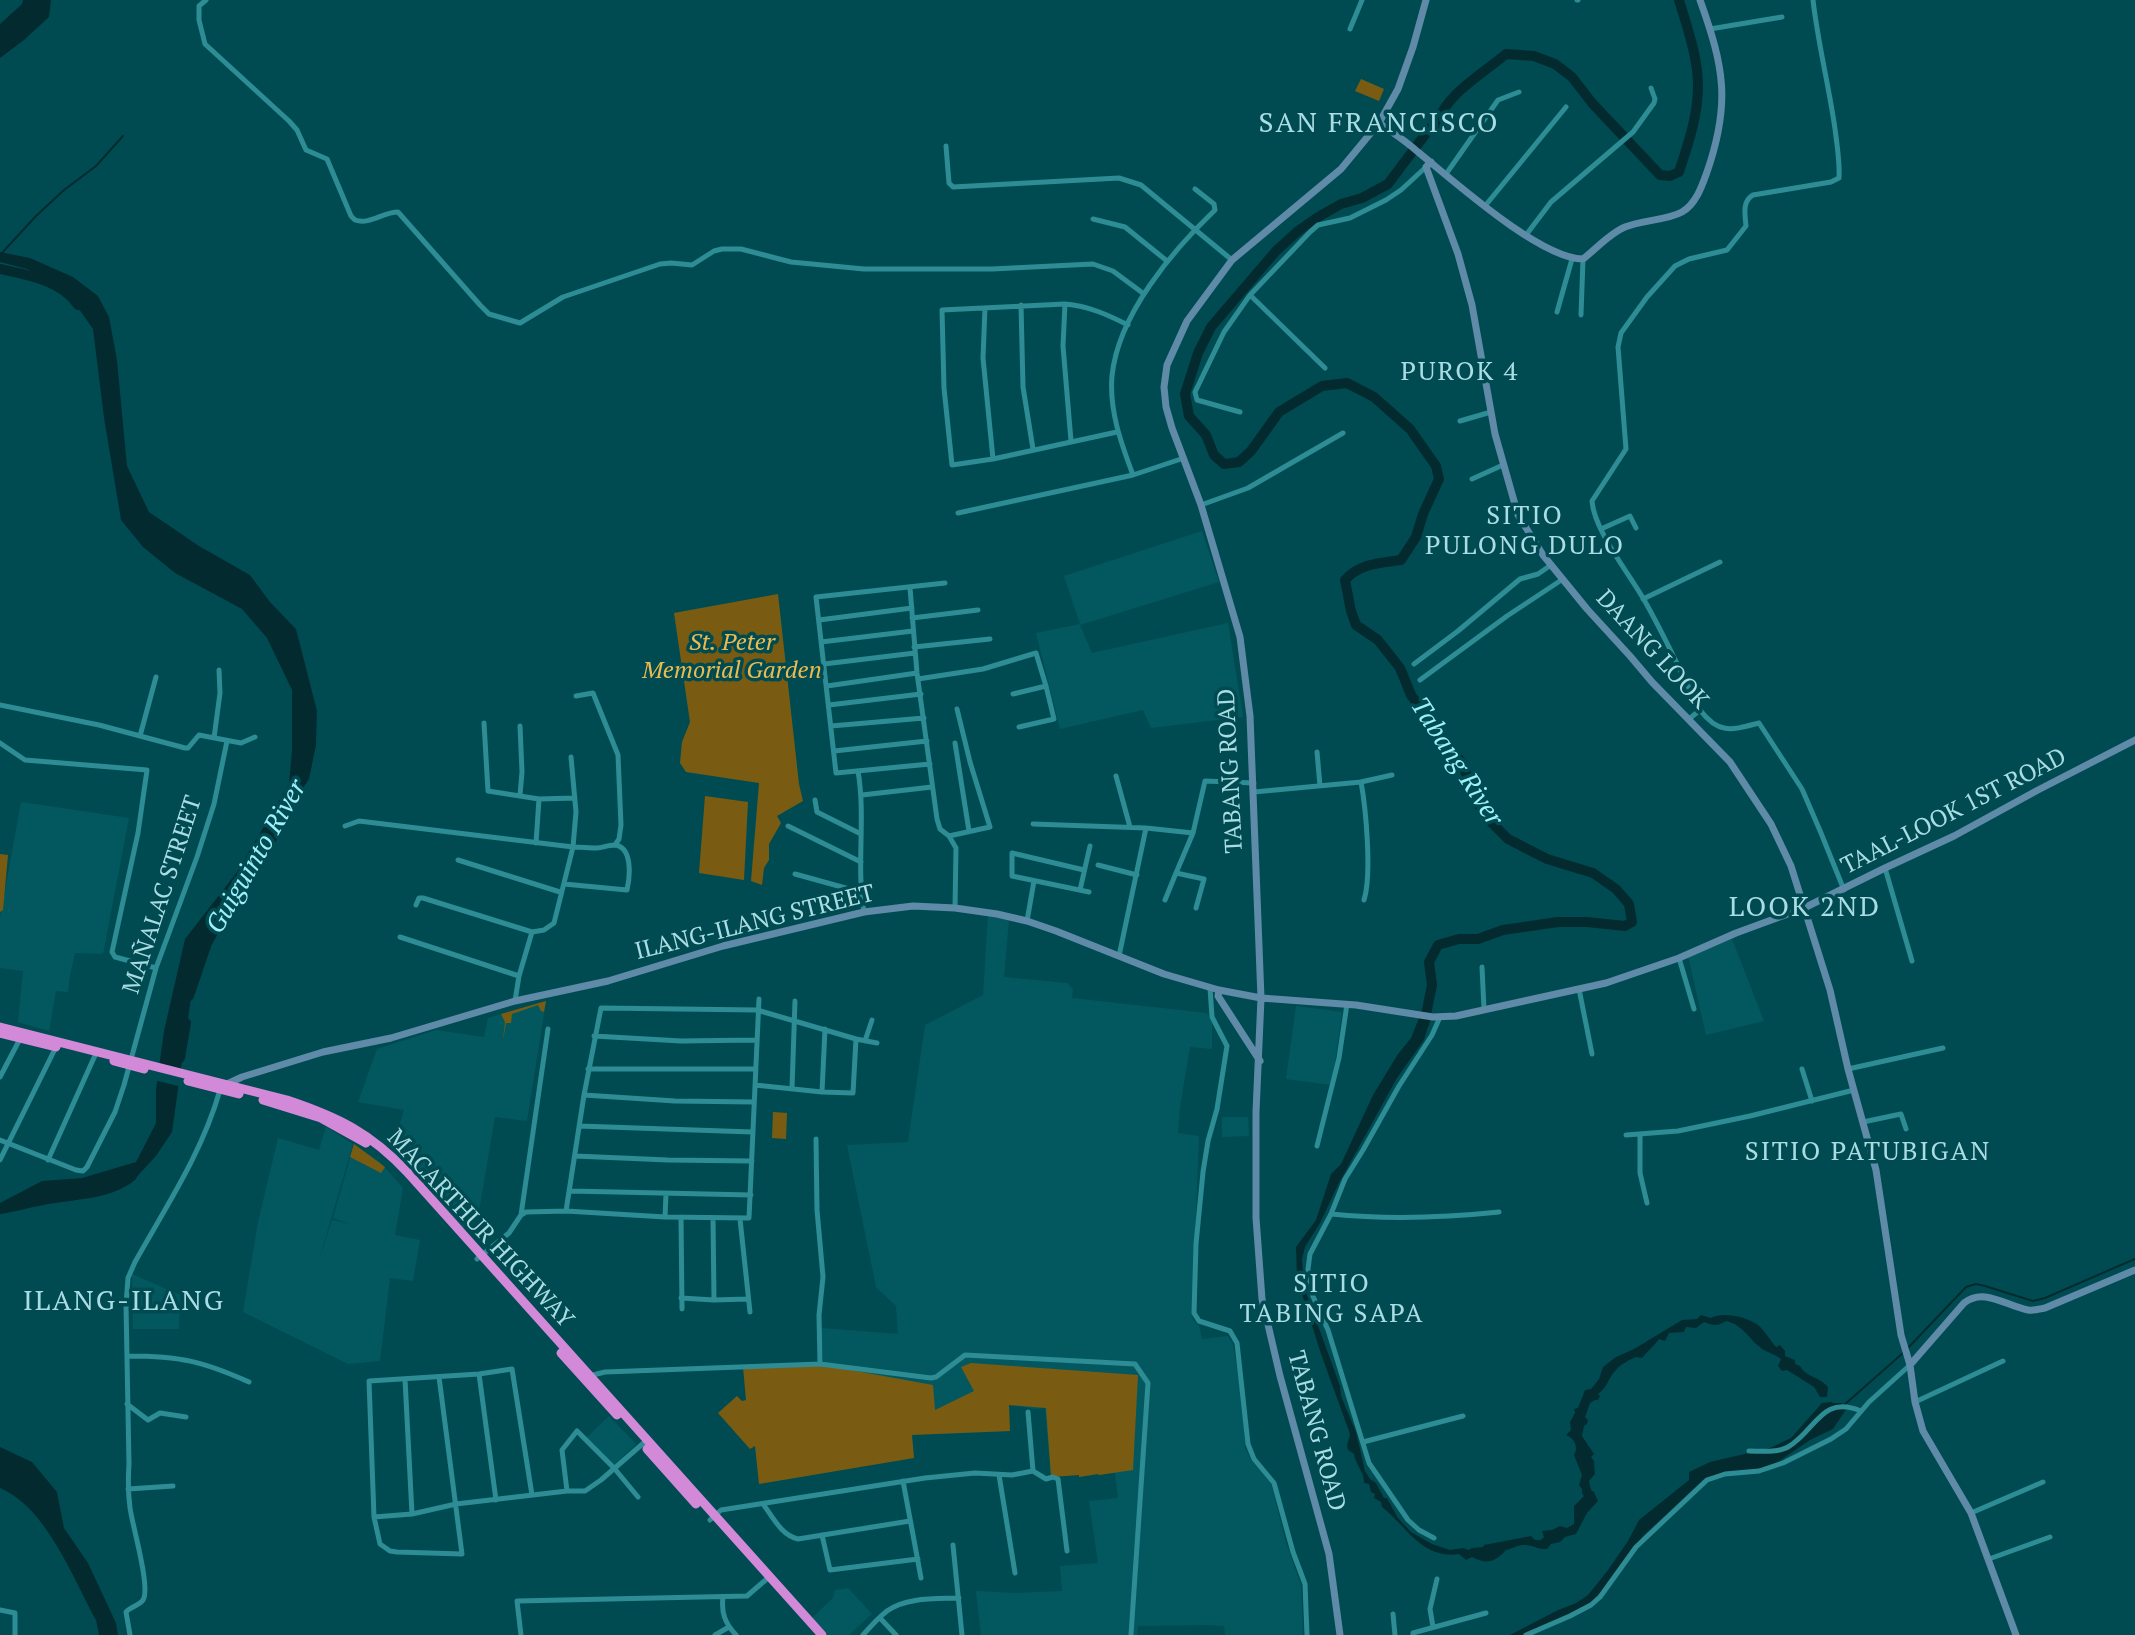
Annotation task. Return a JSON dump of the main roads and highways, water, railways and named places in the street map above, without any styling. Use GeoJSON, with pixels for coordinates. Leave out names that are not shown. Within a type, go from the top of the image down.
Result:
{"type":"FeatureCollection","features":[{"type":"Feature","properties":{"kind":"highway","name":"MACARTHUR HIGHWAY"},"geometry":{"type":"LineString","coordinates":[[0,1027],[56,1047],[96,1054]]}},
{"type":"Feature","properties":{"kind":"highway","name":"MACARTHUR HIGHWAY"},"geometry":{"type":"LineString","coordinates":[[0,1033],[21,1035],[223,1087],[321,1118],[360,1139],[396,1169],[480,1257],[814,1635]]}},
{"type":"Feature","properties":{"kind":"highway","name":"MACARTHUR HIGHWAY"},"geometry":{"type":"LineString","coordinates":[[767,1579],[822,1635]]}},
{"type":"Feature","properties":{"kind":"water"},"geometry":{"type":"Polygon","coordinates":[[[23,0],[51,0],[49,17],[0,58],[0,24],[23,0]]]}},
{"type":"Feature","properties":{"kind":"water"},"geometry":{"type":"Polygon","coordinates":[[[0,252],[30,258],[73,277],[98,296],[109,317],[117,360],[127,466],[149,512],[199,546],[250,575],[270,602],[296,629],[317,711],[316,745],[309,779],[208,936],[193,984],[172,1132],[156,1156],[131,1183],[59,1196],[24,1199],[0,1207],[0,1203],[42,1181],[82,1178],[136,1162],[156,1123],[156,1089],[164,1031],[185,939],[237,872],[289,784],[292,690],[267,638],[242,609],[175,573],[143,547],[121,520],[93,329],[69,295],[27,269],[0,262],[0,252]]]}},
{"type":"Feature","properties":{"kind":"water"},"geometry":{"type":"Polygon","coordinates":[[[1419,1018],[1430,1020],[1424,1040],[1397,1078],[1305,1247],[1302,1259],[1304,1287],[1356,1432],[1365,1471],[1411,1532],[1450,1550],[1469,1550],[1531,1536],[1535,1540],[1541,1540],[1544,1537],[1542,1531],[1560,1526],[1567,1528],[1574,1524],[1574,1506],[1584,1496],[1579,1485],[1582,1475],[1574,1455],[1576,1446],[1566,1435],[1571,1430],[1570,1422],[1575,1413],[1574,1409],[1578,1408],[1585,1390],[1591,1389],[1599,1379],[1603,1367],[1682,1320],[1697,1319],[1701,1315],[1711,1318],[1728,1315],[1754,1322],[1776,1347],[1780,1345],[1785,1356],[1795,1360],[1795,1364],[1806,1373],[1828,1387],[1827,1397],[1820,1397],[1814,1387],[1787,1370],[1782,1371],[1778,1366],[1781,1359],[1761,1348],[1732,1323],[1726,1321],[1716,1325],[1704,1322],[1696,1328],[1686,1327],[1684,1332],[1669,1333],[1665,1341],[1659,1339],[1642,1358],[1636,1357],[1620,1366],[1598,1394],[1598,1400],[1590,1403],[1582,1436],[1594,1454],[1591,1457],[1595,1474],[1589,1481],[1598,1501],[1587,1513],[1576,1534],[1551,1544],[1547,1549],[1521,1545],[1506,1550],[1494,1560],[1486,1561],[1472,1557],[1466,1560],[1459,1554],[1435,1552],[1416,1540],[1382,1507],[1381,1502],[1374,1498],[1375,1494],[1371,1492],[1369,1484],[1364,1483],[1354,1454],[1348,1450],[1350,1434],[1297,1278],[1296,1247],[1316,1220],[1331,1174],[1341,1164],[1373,1095],[1411,1038],[1419,1018]]]}},
{"type":"Feature","properties":{"kind":"water"},"geometry":{"type":"Polygon","coordinates":[[[1822,1403],[1842,1403],[1847,1408],[1833,1429],[1810,1440],[1778,1462],[1756,1470],[1707,1477],[1643,1536],[1603,1590],[1588,1605],[1522,1635],[1510,1635],[1588,1595],[1628,1541],[1639,1520],[1689,1480],[1689,1472],[1710,1462],[1770,1448],[1791,1438],[1822,1403]]]}},
{"type":"Feature","properties":{"kind":"water"},"geometry":{"type":"Polygon","coordinates":[[[0,1447],[32,1462],[57,1492],[64,1528],[88,1563],[116,1623],[118,1635],[99,1635],[96,1620],[45,1527],[16,1497],[0,1488],[0,1447]]]}},
{"type":"Feature","properties":{"kind":"waterway","name":"Tabang River"},"geometry":{"type":"LineString","coordinates":[[1424,1024],[1432,985],[1429,962],[1438,945],[1459,939],[1478,939],[1503,930],[1558,922],[1625,926],[1632,922],[1629,904],[1616,889],[1593,873],[1547,859],[1508,839],[1487,818],[1476,800],[1462,763],[1411,695],[1400,668],[1378,640],[1356,625],[1345,580],[1364,567],[1401,560],[1416,537],[1439,479],[1436,466],[1410,429],[1374,397],[1347,383],[1322,386],[1279,412],[1251,451],[1239,462],[1224,464],[1214,455],[1206,435],[1189,416],[1185,394],[1198,353],[1211,327],[1276,251],[1318,217],[1388,184],[1430,128],[1436,125],[1456,94],[1506,54],[1534,56],[1555,64],[1572,77],[1592,103],[1660,175],[1670,176],[1679,172],[1698,97],[1694,53],[1679,0]]}},
{"type":"Feature","properties":{"kind":"waterway"},"geometry":{"type":"LineString","coordinates":[[0,255],[36,216],[96,166],[123,136]]}},
{"type":"Feature","properties":{"kind":"waterway","name":"Guiguinto River"},"geometry":{"type":"LineString","coordinates":[[0,269],[53,284],[78,305]]}},
{"type":"Feature","properties":{"kind":"waterway","name":"Guiguinto River"},"geometry":{"type":"LineString","coordinates":[[189,996],[207,943],[225,911],[246,884],[282,820]]}},
{"type":"Feature","properties":{"kind":"waterway","name":"Guiguinto River"},"geometry":{"type":"LineString","coordinates":[[180,1058],[186,1023]]}},
{"type":"Feature","properties":{"kind":"waterway","name":"Guiguinto River"},"geometry":{"type":"LineString","coordinates":[[0,1209],[103,1190],[132,1176]]}},
{"type":"Feature","properties":{"kind":"waterway"},"geometry":{"type":"LineString","coordinates":[[1907,1349],[1966,1287],[1976,1284],[2033,1301],[2135,1259]]}},
{"type":"Feature","properties":{"kind":"waterway"},"geometry":{"type":"LineString","coordinates":[[1844,1405],[1903,1353]]}},
{"type":"Feature","properties":{"kind":"district","name":"SAN FRANCISCO"},"geometry":{"type":"Point","coordinates":[1379,124]}},
{"type":"Feature","properties":{"kind":"district","name":"PUROK 4"},"geometry":{"type":"Point","coordinates":[1460,373]}},
{"type":"Feature","properties":{"kind":"district","name":"SITIO PULONG DULO"},"geometry":{"type":"Point","coordinates":[1525,532]}},
{"type":"Feature","properties":{"kind":"district","name":"LOOK 2ND"},"geometry":{"type":"Point","coordinates":[1805,908]}},
{"type":"Feature","properties":{"kind":"district","name":"SITIO PATUBIGAN"},"geometry":{"type":"Point","coordinates":[1868,1153]}},
{"type":"Feature","properties":{"kind":"district","name":"SITIO TABING SAPA"},"geometry":{"type":"Point","coordinates":[1332,1300]}},
{"type":"Feature","properties":{"kind":"district","name":"ILANG-ILANG"},"geometry":{"type":"Point","coordinates":[124,1302]}},
{"type":"Feature","properties":{"kind":"park label","name":"St. Peter Memorial Garden"},"geometry":{"type":"Point","coordinates":[732,657]}}]}
